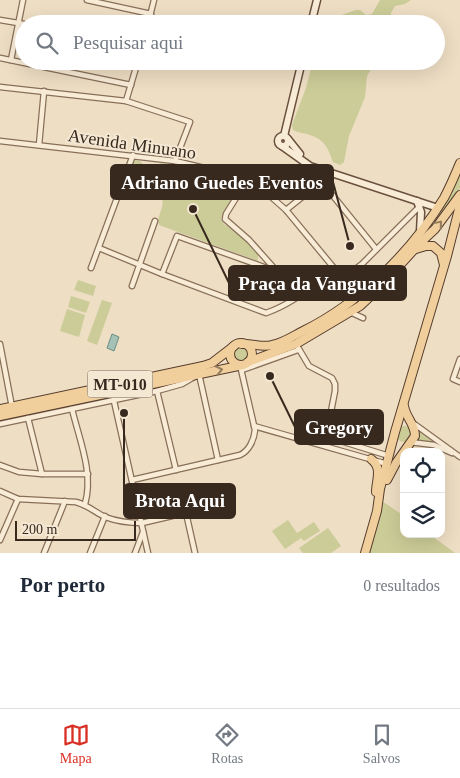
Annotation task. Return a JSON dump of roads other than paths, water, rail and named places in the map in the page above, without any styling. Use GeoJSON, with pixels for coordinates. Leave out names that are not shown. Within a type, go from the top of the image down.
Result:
{"type":"FeatureCollection","features":[{"type":"Feature","properties":{"kind":"main road"},"geometry":{"type":"LineString","coordinates":[[238,345],[247,346],[251,351],[251,357],[243,366],[231,359],[230,352],[238,345],[254,344],[265,346],[280,343],[330,317],[358,297],[402,254],[420,232],[438,208],[460,163]]}},
{"type":"Feature","properties":{"kind":"main road"},"geometry":{"type":"LineString","coordinates":[[414,250],[443,219],[460,195]]}},
{"type":"Feature","properties":{"kind":"main road"},"geometry":{"type":"LineString","coordinates":[[379,501],[380,489],[460,205]]}},
{"type":"Feature","properties":{"kind":"main road"},"geometry":{"type":"LineString","coordinates":[[414,250],[429,245],[437,248],[441,253],[444,264]]}},
{"type":"Feature","properties":{"kind":"main road","name":"MT-010"},"geometry":{"type":"LineString","coordinates":[[0,416],[97,400],[199,374],[243,366],[297,347],[360,306],[414,250]]}},
{"type":"Feature","properties":{"kind":"main road","name":"MT-010"},"geometry":{"type":"LineString","coordinates":[[0,409],[203,366],[215,361],[238,345]]}},
{"type":"Feature","properties":{"kind":"main road"},"geometry":{"type":"LineString","coordinates":[[365,553],[379,501],[396,463],[415,436],[415,429],[406,414],[404,405]]}},
{"type":"Feature","properties":{"kind":"main road"},"geometry":{"type":"LineString","coordinates":[[398,424],[411,422]]}},
{"type":"Feature","properties":{"kind":"main road"},"geometry":{"type":"LineString","coordinates":[[394,438],[401,444],[410,443]]}},
{"type":"Feature","properties":{"kind":"main road"},"geometry":{"type":"LineString","coordinates":[[371,459],[378,466],[376,494],[379,501]]}},
{"type":"Feature","properties":{"kind":"street"},"geometry":{"type":"LineString","coordinates":[[22,15],[23,0]]}},
{"type":"Feature","properties":{"kind":"street"},"geometry":{"type":"LineString","coordinates":[[86,0],[151,14],[154,0]]}},
{"type":"Feature","properties":{"kind":"street"},"geometry":{"type":"LineString","coordinates":[[313,15],[317,0]]}},
{"type":"Feature","properties":{"kind":"street"},"geometry":{"type":"LineString","coordinates":[[0,20],[15,22]]}},
{"type":"Feature","properties":{"kind":"street"},"geometry":{"type":"LineString","coordinates":[[11,60],[15,47]]}},
{"type":"Feature","properties":{"kind":"street"},"geometry":{"type":"LineString","coordinates":[[0,58],[15,61]]}},
{"type":"Feature","properties":{"kind":"street"},"geometry":{"type":"LineString","coordinates":[[59,70],[131,85]]}},
{"type":"Feature","properties":{"kind":"street"},"geometry":{"type":"LineString","coordinates":[[126,101],[135,70]]}},
{"type":"Feature","properties":{"kind":"street"},"geometry":{"type":"LineString","coordinates":[[286,137],[300,70]]}},
{"type":"Feature","properties":{"kind":"street"},"geometry":{"type":"LineString","coordinates":[[0,87],[126,101],[190,122],[175,161]]}},
{"type":"Feature","properties":{"kind":"street"},"geometry":{"type":"LineString","coordinates":[[40,145],[44,91]]}},
{"type":"Feature","properties":{"kind":"street"},"geometry":{"type":"LineString","coordinates":[[376,249],[321,182],[310,165],[296,151],[286,137],[280,136],[279,144],[310,165],[418,204],[438,208]]}},
{"type":"Feature","properties":{"kind":"street","name":"Avenida Minuano"},"geometry":{"type":"LineString","coordinates":[[0,141],[175,161],[221,172],[246,182],[269,195],[286,210],[358,297]]}},
{"type":"Feature","properties":{"kind":"street"},"geometry":{"type":"LineString","coordinates":[[91,268],[133,155]]}},
{"type":"Feature","properties":{"kind":"street"},"geometry":{"type":"LineString","coordinates":[[246,182],[226,214],[226,219],[249,240],[299,296]]}},
{"type":"Feature","properties":{"kind":"street"},"geometry":{"type":"LineString","coordinates":[[286,210],[321,182]]}},
{"type":"Feature","properties":{"kind":"street"},"geometry":{"type":"LineString","coordinates":[[418,204],[421,219],[420,232]]}},
{"type":"Feature","properties":{"kind":"street"},"geometry":{"type":"LineString","coordinates":[[342,279],[362,264],[418,204]]}},
{"type":"Feature","properties":{"kind":"street"},"geometry":{"type":"LineString","coordinates":[[132,286],[155,221]]}},
{"type":"Feature","properties":{"kind":"street"},"geometry":{"type":"LineString","coordinates":[[162,274],[177,236],[276,271]]}},
{"type":"Feature","properties":{"kind":"street"},"geometry":{"type":"LineString","coordinates":[[98,248],[139,266],[266,313],[279,308],[299,296],[334,270]]}},
{"type":"Feature","properties":{"kind":"street"},"geometry":{"type":"LineString","coordinates":[[350,312],[363,318]]}},
{"type":"Feature","properties":{"kind":"street"},"geometry":{"type":"LineString","coordinates":[[0,344],[12,407]]}},
{"type":"Feature","properties":{"kind":"street"},"geometry":{"type":"LineString","coordinates":[[297,347],[309,366],[332,378],[335,384],[327,432],[328,437],[396,463]]}},
{"type":"Feature","properties":{"kind":"street"},"geometry":{"type":"LineString","coordinates":[[460,359],[453,379],[460,382]]}},
{"type":"Feature","properties":{"kind":"street"},"geometry":{"type":"LineString","coordinates":[[132,480],[246,452],[254,436],[254,426],[243,366]]}},
{"type":"Feature","properties":{"kind":"street"},"geometry":{"type":"LineString","coordinates":[[0,424],[72,409],[97,400],[114,401],[157,391],[190,380],[199,374],[218,460]]}},
{"type":"Feature","properties":{"kind":"street"},"geometry":{"type":"LineString","coordinates":[[157,391],[176,470]]}},
{"type":"Feature","properties":{"kind":"street"},"geometry":{"type":"LineString","coordinates":[[114,401],[148,553]]}},
{"type":"Feature","properties":{"kind":"street"},"geometry":{"type":"LineString","coordinates":[[72,409],[88,474],[85,504]]}},
{"type":"Feature","properties":{"kind":"street"},"geometry":{"type":"LineString","coordinates":[[28,418],[42,474]]}},
{"type":"Feature","properties":{"kind":"street"},"geometry":{"type":"LineString","coordinates":[[411,422],[433,436],[460,458]]}},
{"type":"Feature","properties":{"kind":"street"},"geometry":{"type":"LineString","coordinates":[[254,426],[371,459],[389,460]]}},
{"type":"Feature","properties":{"kind":"street"},"geometry":{"type":"LineString","coordinates":[[410,443],[434,444],[460,458]]}},
{"type":"Feature","properties":{"kind":"street"},"geometry":{"type":"LineString","coordinates":[[0,465],[19,472],[88,474]]}},
{"type":"Feature","properties":{"kind":"street"},"geometry":{"type":"LineString","coordinates":[[0,491],[18,499],[85,504],[105,516],[142,523],[219,505]]}},
{"type":"Feature","properties":{"kind":"street"},"geometry":{"type":"LineString","coordinates":[[0,540],[18,499]]}},
{"type":"Feature","properties":{"kind":"street"},"geometry":{"type":"LineString","coordinates":[[44,553],[65,502]]}},
{"type":"Feature","properties":{"kind":"street"},"geometry":{"type":"LineString","coordinates":[[186,514],[195,553]]}},
{"type":"Feature","properties":{"kind":"street"},"geometry":{"type":"LineString","coordinates":[[90,553],[105,516]]}},
{"type":"Feature","properties":{"kind":"street"},"geometry":{"type":"LineString","coordinates":[[134,553],[143,531]]}},
{"type":"Feature","properties":{"kind":"place","name":"Praça da Vanguard"},"geometry":{"type":"Point","coordinates":[193,209]}},
{"type":"Feature","properties":{"kind":"place","name":"Adriano Guedes Eventos"},"geometry":{"type":"Point","coordinates":[350,246]}},
{"type":"Feature","properties":{"kind":"place","name":"Gregory"},"geometry":{"type":"Point","coordinates":[270,376]}},
{"type":"Feature","properties":{"kind":"place","name":"Brota Aqui"},"geometry":{"type":"Point","coordinates":[124,413]}}]}
